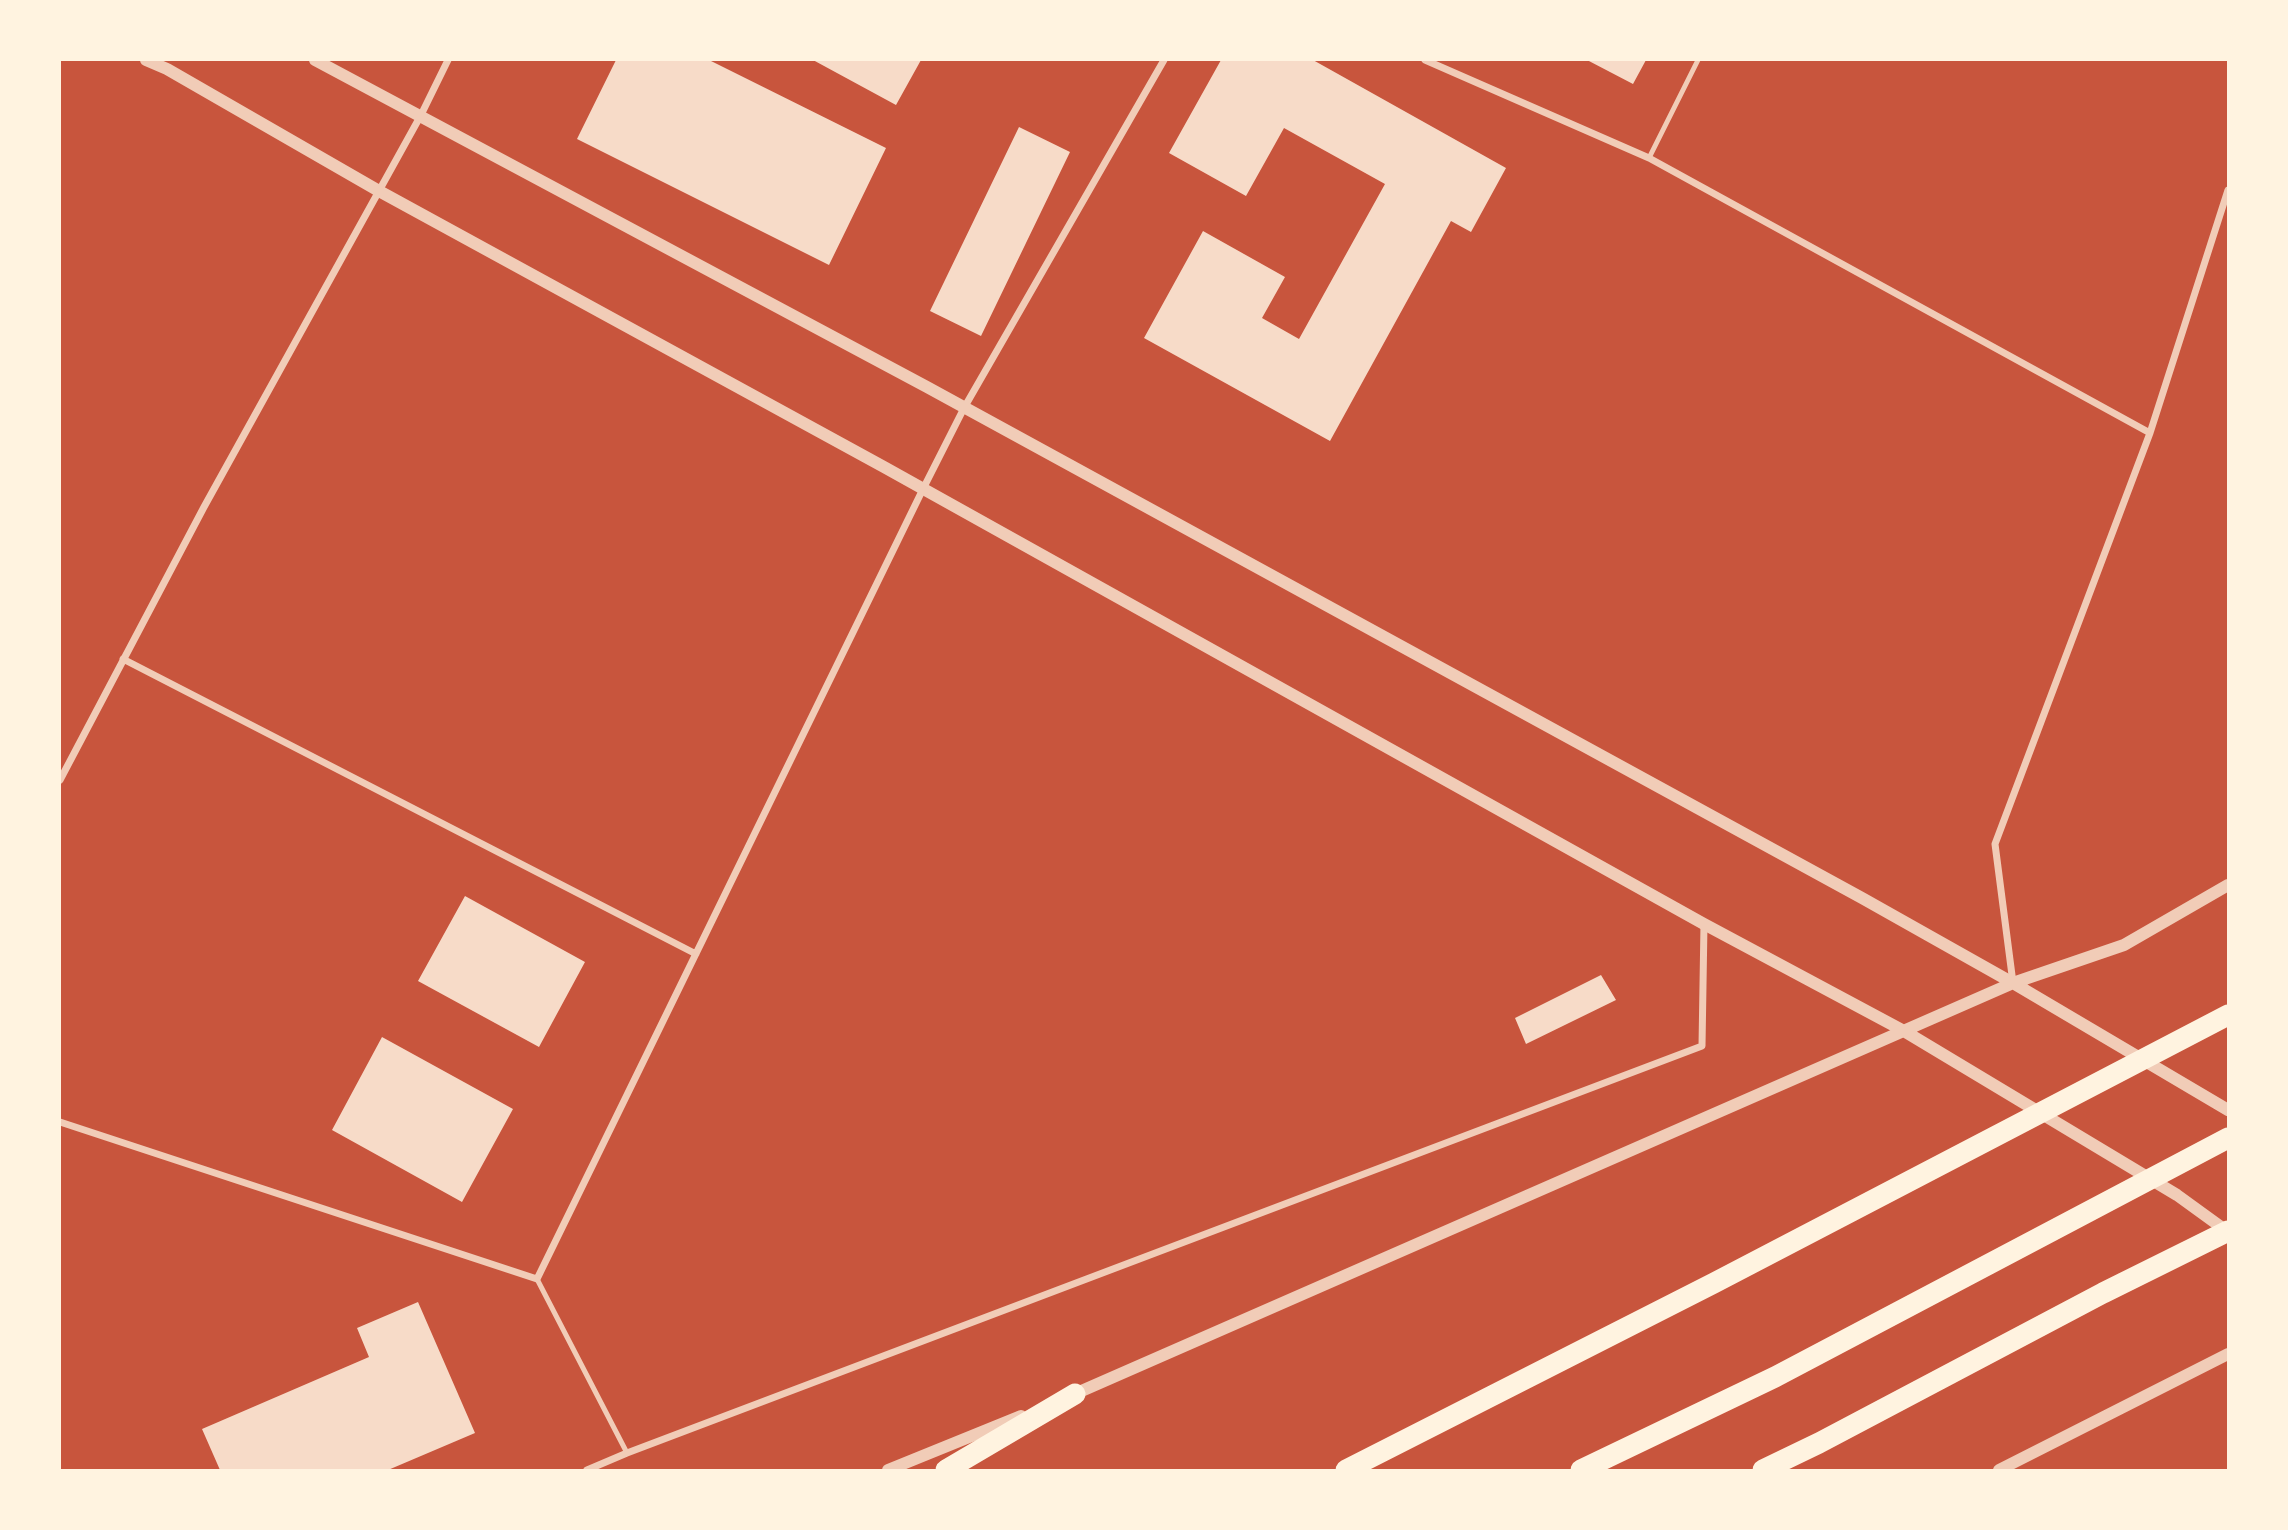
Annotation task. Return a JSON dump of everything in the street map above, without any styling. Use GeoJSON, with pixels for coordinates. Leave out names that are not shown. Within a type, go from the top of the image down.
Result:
{"type":"FeatureCollection","features":[{"type":"Feature","properties":{"kind":"highway"},"geometry":{"type":"LineString","coordinates":[[1346,1471],[1714,1283],[2228,1014]]}},
{"type":"Feature","properties":{"kind":"highway"},"geometry":{"type":"LineString","coordinates":[[1580,1471],[1775,1377],[2228,1138]]}},
{"type":"Feature","properties":{"kind":"highway"},"geometry":{"type":"LineString","coordinates":[[1763,1471],[2103,1293],[2228,1232]]}},
{"type":"Feature","properties":{"kind":"highway"},"geometry":{"type":"LineString","coordinates":[[946,1471],[1075,1394]]}},
{"type":"Feature","properties":{"kind":"street"},"geometry":{"type":"LineString","coordinates":[[146,60],[167,69],[379,191],[923,489],[1704,924],[1904,1031],[2177,1195],[2228,1232]]}},
{"type":"Feature","properties":{"kind":"street"},"geometry":{"type":"LineString","coordinates":[[315,60],[964,408],[1837,885],[2013,983],[2228,1110]]}},
{"type":"Feature","properties":{"kind":"street"},"geometry":{"type":"LineString","coordinates":[[60,780],[204,507],[421,115],[448,60]]}},
{"type":"Feature","properties":{"kind":"street"},"geometry":{"type":"LineString","coordinates":[[60,1122],[537,1279],[964,408],[1164,60]]}},
{"type":"Feature","properties":{"kind":"street"},"geometry":{"type":"LineString","coordinates":[[1425,60],[1648,158],[2150,433]]}},
{"type":"Feature","properties":{"kind":"street"},"geometry":{"type":"LineString","coordinates":[[2013,983],[1995,844],[2150,433],[2228,190]]}},
{"type":"Feature","properties":{"kind":"street"},"geometry":{"type":"LineString","coordinates":[[123,659],[696,954]]}},
{"type":"Feature","properties":{"kind":"street"},"geometry":{"type":"LineString","coordinates":[[888,1471],[1075,1394],[2013,983],[2124,946],[2228,886]]}},
{"type":"Feature","properties":{"kind":"street"},"geometry":{"type":"LineString","coordinates":[[587,1471],[627,1453],[1702,1046],[1704,924]]}},
{"type":"Feature","properties":{"kind":"street"},"geometry":{"type":"LineString","coordinates":[[1999,1471],[2228,1354]]}},
{"type":"Feature","properties":{"kind":"lane"},"geometry":{"type":"LineString","coordinates":[[1648,158],[1698,60]]}},
{"type":"Feature","properties":{"kind":"lane"},"geometry":{"type":"LineString","coordinates":[[537,1279],[627,1453]]}},
{"type":"Feature","properties":{"kind":"building"},"geometry":{"type":"Polygon","coordinates":[[[616,60],[709,60],[886,148],[829,265],[577,139],[616,60]]]}},
{"type":"Feature","properties":{"kind":"building"},"geometry":{"type":"Polygon","coordinates":[[[813,60],[921,60],[896,105],[813,60]]]}},
{"type":"Feature","properties":{"kind":"building"},"geometry":{"type":"Polygon","coordinates":[[[1221,60],[1313,60],[1506,168],[1471,232],[1451,221],[1330,441],[1144,338],[1203,231],[1285,277],[1262,318],[1299,339],[1385,184],[1284,128],[1246,196],[1169,153],[1221,60]]]}},
{"type":"Feature","properties":{"kind":"building"},"geometry":{"type":"Polygon","coordinates":[[[1587,60],[1646,60],[1633,84],[1587,60]]]}},
{"type":"Feature","properties":{"kind":"building"},"geometry":{"type":"Polygon","coordinates":[[[1019,127],[1070,152],[981,336],[930,311],[1019,127]]]}},
{"type":"Feature","properties":{"kind":"building"},"geometry":{"type":"Polygon","coordinates":[[[465,896],[585,962],[539,1047],[418,981],[465,896]]]}},
{"type":"Feature","properties":{"kind":"building"},"geometry":{"type":"Polygon","coordinates":[[[1601,975],[1616,1000],[1526,1044],[1515,1018],[1601,975]]]}},
{"type":"Feature","properties":{"kind":"building"},"geometry":{"type":"Polygon","coordinates":[[[382,1037],[513,1109],[462,1202],[332,1130],[382,1037]]]}},
{"type":"Feature","properties":{"kind":"building"},"geometry":{"type":"Polygon","coordinates":[[[418,1302],[475,1433],[388,1470],[220,1470],[202,1429],[369,1357],[357,1328],[418,1302]]]}}]}
